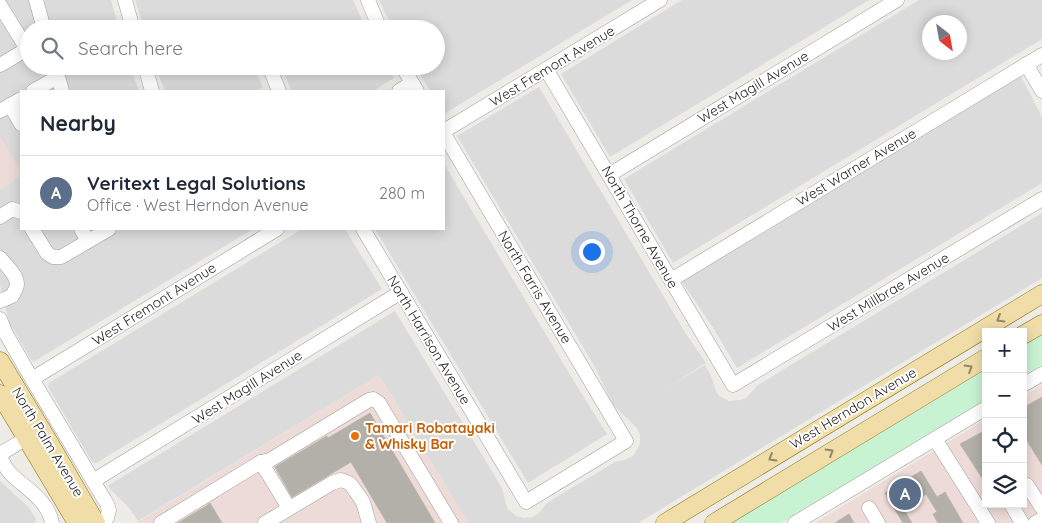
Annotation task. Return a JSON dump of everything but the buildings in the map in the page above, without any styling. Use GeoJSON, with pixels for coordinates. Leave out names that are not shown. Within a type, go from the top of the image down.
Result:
{"type":"FeatureCollection","features":[{"type":"Feature","properties":{"kind":"main road","name":"West Herndon Avenue"},"geometry":{"type":"LineString","coordinates":[[665,523],[1042,294]]}},
{"type":"Feature","properties":{"kind":"main road"},"geometry":{"type":"LineString","coordinates":[[1027,333],[1042,324]]}},
{"type":"Feature","properties":{"kind":"main road","name":"West Herndon Avenue"},"geometry":{"type":"LineString","coordinates":[[714,523],[982,360]]}},
{"type":"Feature","properties":{"kind":"main road","name":"North Palm Avenue"},"geometry":{"type":"LineString","coordinates":[[0,362],[98,523]]}},
{"type":"Feature","properties":{"kind":"main road","name":"North Palm Avenue"},"geometry":{"type":"LineString","coordinates":[[0,394],[77,523]]}},
{"type":"Feature","properties":{"kind":"main road"},"geometry":{"type":"LineString","coordinates":[[26,438],[61,481],[87,523]]}},
{"type":"Feature","properties":{"kind":"street"},"geometry":{"type":"LineString","coordinates":[[36,0],[42,20]]}},
{"type":"Feature","properties":{"kind":"street"},"geometry":{"type":"LineString","coordinates":[[125,0],[131,20]]}},
{"type":"Feature","properties":{"kind":"street"},"geometry":{"type":"LineString","coordinates":[[368,0],[376,20]]}},
{"type":"Feature","properties":{"kind":"street","name":"West Fremont Avenue"},"geometry":{"type":"LineString","coordinates":[[445,131],[660,0]]}},
{"type":"Feature","properties":{"kind":"street","name":"West Magill Avenue"},"geometry":{"type":"LineString","coordinates":[[609,175],[897,0]]}},
{"type":"Feature","properties":{"kind":"street"},"geometry":{"type":"LineString","coordinates":[[0,5],[20,36]]}},
{"type":"Feature","properties":{"kind":"street"},"geometry":{"type":"LineString","coordinates":[[0,65],[20,54]]}},
{"type":"Feature","properties":{"kind":"street","name":"West Warner Avenue"},"geometry":{"type":"LineString","coordinates":[[671,280],[1042,55]]}},
{"type":"Feature","properties":{"kind":"street"},"geometry":{"type":"LineString","coordinates":[[1026,64],[1042,91]]}},
{"type":"Feature","properties":{"kind":"street","name":"North Thorne Avenue"},"geometry":{"type":"LineString","coordinates":[[546,69],[733,385]]}},
{"type":"Feature","properties":{"kind":"street"},"geometry":{"type":"LineString","coordinates":[[35,90],[52,75]]}},
{"type":"Feature","properties":{"kind":"street"},"geometry":{"type":"LineString","coordinates":[[57,75],[62,90]]}},
{"type":"Feature","properties":{"kind":"street"},"geometry":{"type":"LineString","coordinates":[[148,75],[152,90]]}},
{"type":"Feature","properties":{"kind":"street"},"geometry":{"type":"LineString","coordinates":[[273,75],[279,90]]}},
{"type":"Feature","properties":{"kind":"street"},"geometry":{"type":"LineString","coordinates":[[408,75],[415,87]]}},
{"type":"Feature","properties":{"kind":"street"},"geometry":{"type":"LineString","coordinates":[[10,105],[20,122]]}},
{"type":"Feature","properties":{"kind":"street","name":"North Farris Avenue"},"geometry":{"type":"LineString","coordinates":[[445,134],[626,441],[526,502]]}},
{"type":"Feature","properties":{"kind":"street","name":"West Millbrae Avenue"},"geometry":{"type":"LineString","coordinates":[[733,385],[1042,199]]}},
{"type":"Feature","properties":{"kind":"street"},"geometry":{"type":"LineString","coordinates":[[0,217],[12,209],[20,212]]}},
{"type":"Feature","properties":{"kind":"street"},"geometry":{"type":"LineString","coordinates":[[33,230],[47,253],[53,258],[61,257],[85,235],[105,230]]}},
{"type":"Feature","properties":{"kind":"street","name":"West Fremont Avenue"},"geometry":{"type":"LineString","coordinates":[[32,379],[275,230]]}},
{"type":"Feature","properties":{"kind":"street","name":"North Harrison Avenue"},"geometry":{"type":"LineString","coordinates":[[364,230],[526,502]]}},
{"type":"Feature","properties":{"kind":"street"},"geometry":{"type":"LineString","coordinates":[[0,258],[10,269],[17,281],[12,296],[0,301]]}},
{"type":"Feature","properties":{"kind":"street","name":"West Magill Avenue"},"geometry":{"type":"LineString","coordinates":[[93,481],[400,292]]}},
{"type":"Feature","properties":{"kind":"street"},"geometry":{"type":"LineString","coordinates":[[0,319],[6,334],[32,379],[107,504],[109,510],[107,518],[98,523]]}},
{"type":"Feature","properties":{"kind":"street"},"geometry":{"type":"LineString","coordinates":[[1027,383],[1042,374]]}},
{"type":"Feature","properties":{"kind":"street"},"geometry":{"type":"LineString","coordinates":[[161,523],[261,462],[270,460],[373,399],[379,403],[450,523]]}},
{"type":"Feature","properties":{"kind":"street"},"geometry":{"type":"LineString","coordinates":[[795,523],[982,410]]}},
{"type":"Feature","properties":{"kind":"street"},"geometry":{"type":"LineString","coordinates":[[26,438],[0,455],[9,472],[41,500],[52,523]]}},
{"type":"Feature","properties":{"kind":"street"},"geometry":{"type":"LineString","coordinates":[[935,439],[988,523]]}},
{"type":"Feature","properties":{"kind":"street"},"geometry":{"type":"LineString","coordinates":[[261,462],[289,508]]}},
{"type":"Feature","properties":{"kind":"street"},"geometry":{"type":"LineString","coordinates":[[265,523],[332,483],[341,480],[352,486],[362,502],[365,509],[364,521]]}},
{"type":"Feature","properties":{"kind":"street"},"geometry":{"type":"LineString","coordinates":[[1027,485],[1042,508]]}},
{"type":"Feature","properties":{"kind":"street"},"geometry":{"type":"LineString","coordinates":[[869,508],[878,523]]}},
{"type":"Feature","properties":{"kind":"street"},"geometry":{"type":"LineString","coordinates":[[1013,508],[1022,523]]}},
{"type":"Feature","properties":{"kind":"street"},"geometry":{"type":"LineString","coordinates":[[1035,523],[1042,519]]}},
{"type":"Feature","properties":{"kind":"shaded area"},"geometry":{"type":"Polygon","coordinates":[[[0,0],[111,0],[117,20],[20,20],[20,75],[133,75],[139,90],[20,90],[20,170],[0,137],[0,0]]]}},
{"type":"Feature","properties":{"kind":"shaded area"},"geometry":{"type":"Polygon","coordinates":[[[135,0],[353,0],[362,20],[141,20],[135,0]]]}},
{"type":"Feature","properties":{"kind":"shaded area"},"geometry":{"type":"Polygon","coordinates":[[[379,0],[632,0],[445,113],[445,90],[429,90],[420,75],[445,75],[445,20],[389,20],[379,0]]]}},
{"type":"Feature","properties":{"kind":"shaded area"},"geometry":{"type":"Polygon","coordinates":[[[682,0],[869,0],[610,157],[561,74],[682,0]]]}},
{"type":"Feature","properties":{"kind":"shaded area"},"geometry":{"type":"Polygon","coordinates":[[[919,0],[1042,0],[1042,39],[673,263],[624,179],[919,0]]]}},
{"type":"Feature","properties":{"kind":"shaded area"},"geometry":{"type":"Polygon","coordinates":[[[159,75],[257,75],[263,87],[258,90],[165,90],[159,75]]]}},
{"type":"Feature","properties":{"kind":"shaded area"},"geometry":{"type":"Polygon","coordinates":[[[284,75],[392,75],[394,78],[375,90],[292,90],[284,75]]]}},
{"type":"Feature","properties":{"kind":"shaded area"},"geometry":{"type":"Polygon","coordinates":[[[1021,76],[1042,117],[1042,183],[737,368],[712,326],[682,282],[1021,76]]]}},
{"type":"Feature","properties":{"kind":"shaded area"},"geometry":{"type":"Polygon","coordinates":[[[539,87],[686,334],[706,363],[663,390],[705,365],[719,396],[729,401],[746,398],[758,385],[1042,213],[1042,278],[638,523],[468,523],[379,375],[138,521],[130,509],[109,488],[109,485],[395,311],[502,488],[508,509],[516,516],[524,518],[533,517],[553,499],[615,462],[633,456],[640,442],[638,430],[613,405],[595,367],[457,136],[539,87]]]}},
{"type":"Feature","properties":{"kind":"shaded area"},"geometry":{"type":"Polygon","coordinates":[[[0,137],[20,170],[20,177],[0,189],[0,137]]]}},
{"type":"Feature","properties":{"kind":"shaded area"},"geometry":{"type":"Polygon","coordinates":[[[445,166],[607,434],[528,483],[376,230],[445,230],[445,166]]]}},
{"type":"Feature","properties":{"kind":"shaded area"},"geometry":{"type":"Polygon","coordinates":[[[20,177],[20,230],[251,230],[35,361],[31,360],[9,322],[0,285],[0,189],[20,177]]]}},
{"type":"Feature","properties":{"kind":"shaded area"},"geometry":{"type":"Polygon","coordinates":[[[300,230],[346,230],[382,289],[96,463],[92,462],[48,387],[49,383],[300,230]]]}},
{"type":"Feature","properties":{"kind":"shaded area"},"geometry":{"type":"Polygon","coordinates":[[[379,375],[468,523],[136,523],[379,375]]]}},
{"type":"Feature","properties":{"kind":"shaded area"},"geometry":{"type":"Polygon","coordinates":[[[1042,385],[1042,523],[815,523],[982,421],[982,508],[1027,508],[1027,394],[1042,385]]]}},
{"type":"Feature","properties":{"kind":"shaded area"},"geometry":{"type":"Polygon","coordinates":[[[0,481],[28,507],[36,519],[35,523],[0,523],[0,481]]]}},
{"type":"Feature","properties":{"kind":"green space"},"geometry":{"type":"Polygon","coordinates":[[[1042,335],[1042,365],[1027,374],[1027,373],[1027,344],[1042,335]]]}},
{"type":"Feature","properties":{"kind":"green space"},"geometry":{"type":"Polygon","coordinates":[[[982,371],[982,401],[781,523],[732,523],[982,371]]]}},
{"type":"Feature","properties":{"kind":"place","name":"Tamari Robatayaki & Whisky Bar"},"geometry":{"type":"Point","coordinates":[355,436]}},
{"type":"Feature","properties":{"kind":"place","name":"Veritext Legal Solutions"},"geometry":{"type":"Point","coordinates":[905,494]}}]}
